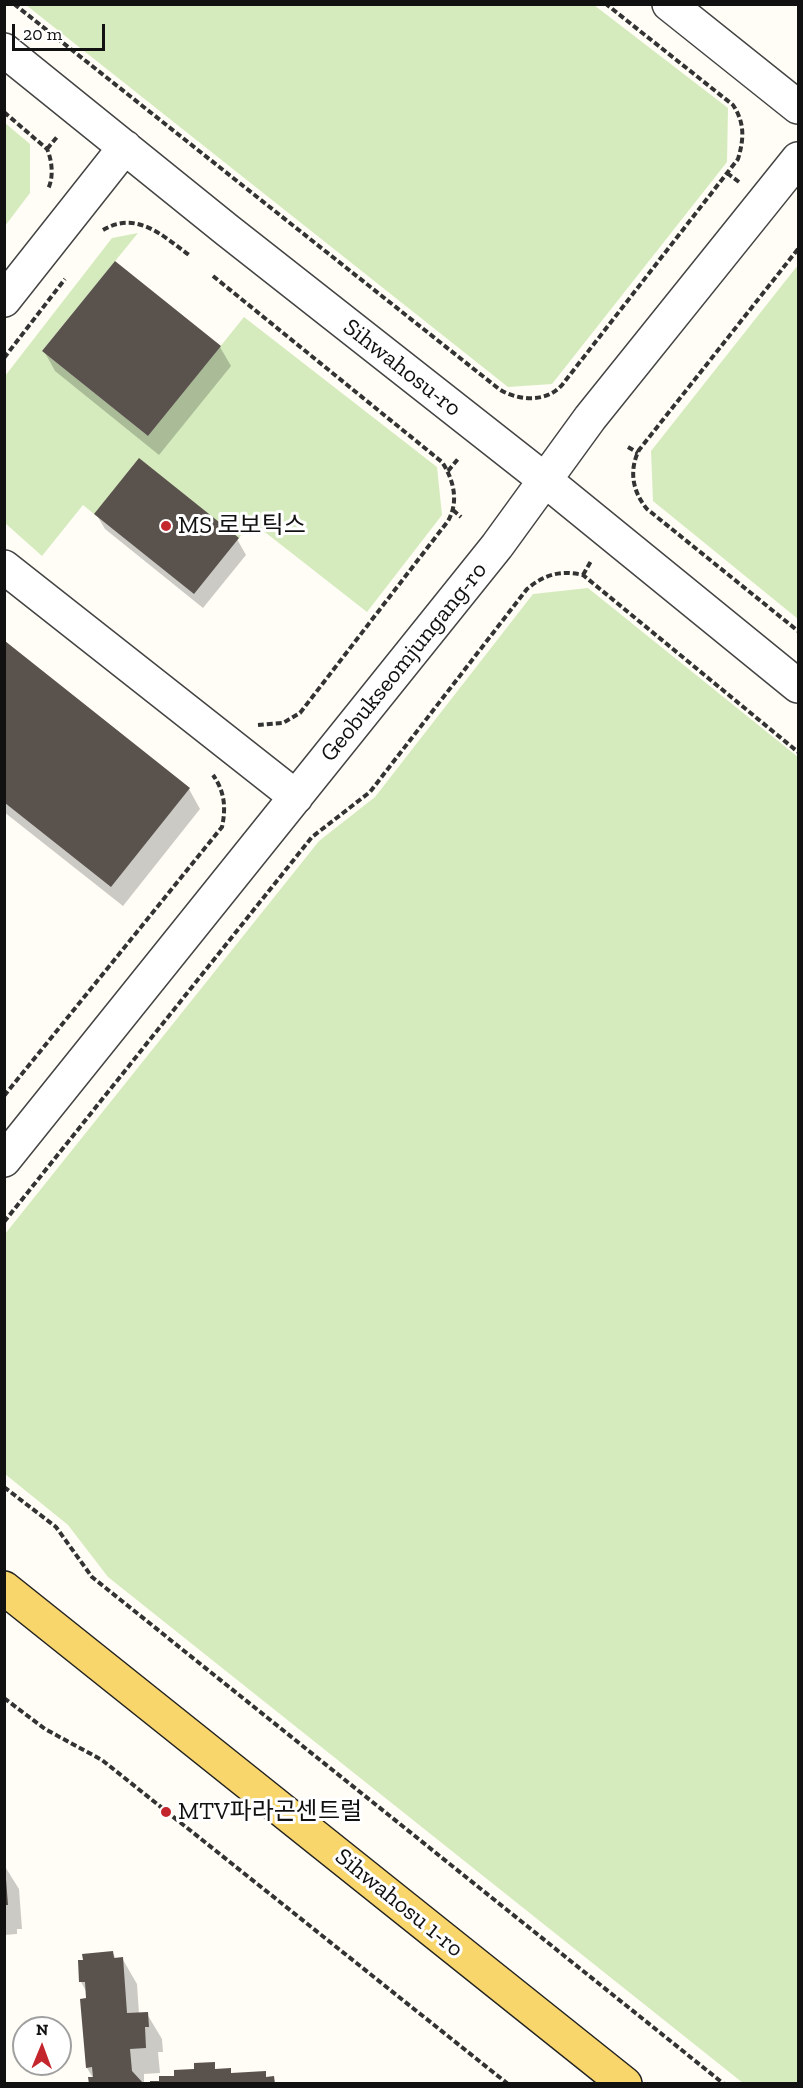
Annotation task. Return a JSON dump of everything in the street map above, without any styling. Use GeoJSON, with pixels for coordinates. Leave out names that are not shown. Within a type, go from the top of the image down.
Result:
{"type":"FeatureCollection","features":[{"type":"Feature","properties":{"kind":"main road","name":"Sihwahosu 1-ro"},"geometry":{"type":"LineString","coordinates":[[4,1588],[625,2084]]}},
{"type":"Feature","properties":{"kind":"street"},"geometry":{"type":"LineString","coordinates":[[669,4],[798,107]]}},
{"type":"Feature","properties":{"kind":"street","name":"Sihwahosu-ro"},"geometry":{"type":"LineString","coordinates":[[4,50],[545,480],[798,686]]}},
{"type":"Feature","properties":{"kind":"street"},"geometry":{"type":"LineString","coordinates":[[4,300],[125,147]]}},
{"type":"Feature","properties":{"kind":"street","name":"Geobukseomjungang-ro"},"geometry":{"type":"LineString","coordinates":[[4,1160],[497,546],[590,418],[798,159]]}},
{"type":"Feature","properties":{"kind":"street"},"geometry":{"type":"LineString","coordinates":[[4,567],[296,797]]}},
{"type":"Feature","properties":{"kind":"path"},"geometry":{"type":"LineString","coordinates":[[14,4],[499,389],[511,396],[521,398],[534,398],[556,392],[738,159],[743,140],[737,112],[733,105],[606,4]]}},
{"type":"Feature","properties":{"kind":"path"},"geometry":{"type":"LineString","coordinates":[[100,87],[108,79]]}},
{"type":"Feature","properties":{"kind":"path"},"geometry":{"type":"LineString","coordinates":[[737,112],[742,104]]}},
{"type":"Feature","properties":{"kind":"path"},"geometry":{"type":"LineString","coordinates":[[4,112],[47,149],[51,157],[50,185],[42,197]]}},
{"type":"Feature","properties":{"kind":"path"},"geometry":{"type":"LineString","coordinates":[[47,149],[57,137]]}},
{"type":"Feature","properties":{"kind":"path"},"geometry":{"type":"LineString","coordinates":[[727,173],[740,182]]}},
{"type":"Feature","properties":{"kind":"path"},"geometry":{"type":"LineString","coordinates":[[97,238],[104,229],[112,225],[138,222],[148,225],[189,255]]}},
{"type":"Feature","properties":{"kind":"path"},"geometry":{"type":"LineString","coordinates":[[798,249],[633,462],[633,475],[640,501],[798,631]]}},
{"type":"Feature","properties":{"kind":"path"},"geometry":{"type":"LineString","coordinates":[[4,358],[68,275]]}},
{"type":"Feature","properties":{"kind":"path"},"geometry":{"type":"LineString","coordinates":[[213,276],[442,462],[448,471],[454,490],[453,510],[300,713],[283,723],[251,725]]}},
{"type":"Feature","properties":{"kind":"path"},"geometry":{"type":"LineString","coordinates":[[556,392],[563,397]]}},
{"type":"Feature","properties":{"kind":"path"},"geometry":{"type":"LineString","coordinates":[[628,447],[638,453]]}},
{"type":"Feature","properties":{"kind":"path"},"geometry":{"type":"LineString","coordinates":[[448,471],[458,459]]}},
{"type":"Feature","properties":{"kind":"path"},"geometry":{"type":"LineString","coordinates":[[636,507],[640,501]]}},
{"type":"Feature","properties":{"kind":"path"},"geometry":{"type":"LineString","coordinates":[[453,510],[461,517]]}},
{"type":"Feature","properties":{"kind":"path"},"geometry":{"type":"LineString","coordinates":[[583,575],[591,561]]}},
{"type":"Feature","properties":{"kind":"path"},"geometry":{"type":"LineString","coordinates":[[4,1222],[312,837],[370,792],[527,589],[537,581],[558,572],[583,575],[798,752]]}},
{"type":"Feature","properties":{"kind":"path"},"geometry":{"type":"LineString","coordinates":[[533,575],[537,581]]}},
{"type":"Feature","properties":{"kind":"path"},"geometry":{"type":"LineString","coordinates":[[4,1096],[222,827],[224,799],[217,780],[209,770]]}},
{"type":"Feature","properties":{"kind":"path"},"geometry":{"type":"LineString","coordinates":[[4,1487],[56,1527],[92,1577],[724,2084]]}},
{"type":"Feature","properties":{"kind":"path"},"geometry":{"type":"LineString","coordinates":[[4,1698],[45,1729],[102,1760],[508,2084]]}},
{"type":"Feature","properties":{"kind":"green space"},"geometry":{"type":"Polygon","coordinates":[[[26,5],[594,5],[728,108],[727,162],[552,384],[508,387],[26,5]]]}},
{"type":"Feature","properties":{"kind":"green space"},"geometry":{"type":"Polygon","coordinates":[[[5,123],[30,144],[30,193],[5,226],[5,123]]]}},
{"type":"Feature","properties":{"kind":"green space"},"geometry":{"type":"Polygon","coordinates":[[[138,233],[42,351],[148,436],[244,317],[437,467],[442,515],[367,612],[252,522],[239,538],[94,514],[83,505],[42,556],[5,523],[5,376],[112,238],[138,233]]]}},
{"type":"Feature","properties":{"kind":"green space"},"geometry":{"type":"Polygon","coordinates":[[[798,265],[798,619],[653,501],[651,451],[798,265]]]}},
{"type":"Feature","properties":{"kind":"green space"},"geometry":{"type":"Polygon","coordinates":[[[588,588],[798,757],[798,2083],[743,2083],[108,1577],[68,1525],[5,1474],[5,1234],[319,841],[375,797],[533,594],[588,588]]]}},
{"type":"Feature","properties":{"kind":"building"},"geometry":{"type":"Polygon","coordinates":[[[115,261],[221,346],[148,436],[42,351],[115,261]]]}},
{"type":"Feature","properties":{"kind":"building","name":"MS 로보틱스"},"geometry":{"type":"Polygon","coordinates":[[[139,458],[239,538],[194,594],[94,514],[139,458]]]}},
{"type":"Feature","properties":{"kind":"building"},"geometry":{"type":"Polygon","coordinates":[[[5,641],[190,788],[111,887],[5,803],[5,641]]]}},
{"type":"Feature","properties":{"kind":"building"},"geometry":{"type":"Polygon","coordinates":[[[4,1879],[6,1879],[8,1905],[4,1905],[4,1879]]]}},
{"type":"Feature","properties":{"kind":"building"},"geometry":{"type":"Polygon","coordinates":[[[113,1951],[114,1958],[123,1957],[127,2013],[148,2012],[149,2027],[145,2027],[146,2048],[130,2049],[132,2071],[144,2084],[89,2084],[88,2077],[93,2077],[92,2067],[86,2068],[80,1999],[86,1998],[85,1982],[79,1982],[78,1960],[83,1960],[82,1954],[113,1951]]]}},
{"type":"Feature","properties":{"kind":"building"},"geometry":{"type":"Polygon","coordinates":[[[215,2062],[215,2069],[231,2068],[231,2073],[266,2071],[266,2077],[274,2076],[275,2084],[150,2084],[150,2081],[159,2081],[159,2076],[174,2076],[174,2070],[194,2069],[194,2063],[215,2062]]]}},
{"type":"Feature","properties":{"kind":"place","name":"MS 로보틱스"},"geometry":{"type":"Point","coordinates":[166,526]}},
{"type":"Feature","properties":{"kind":"place","name":"MTV파라곤센트럴"},"geometry":{"type":"Point","coordinates":[166,1812]}}]}
